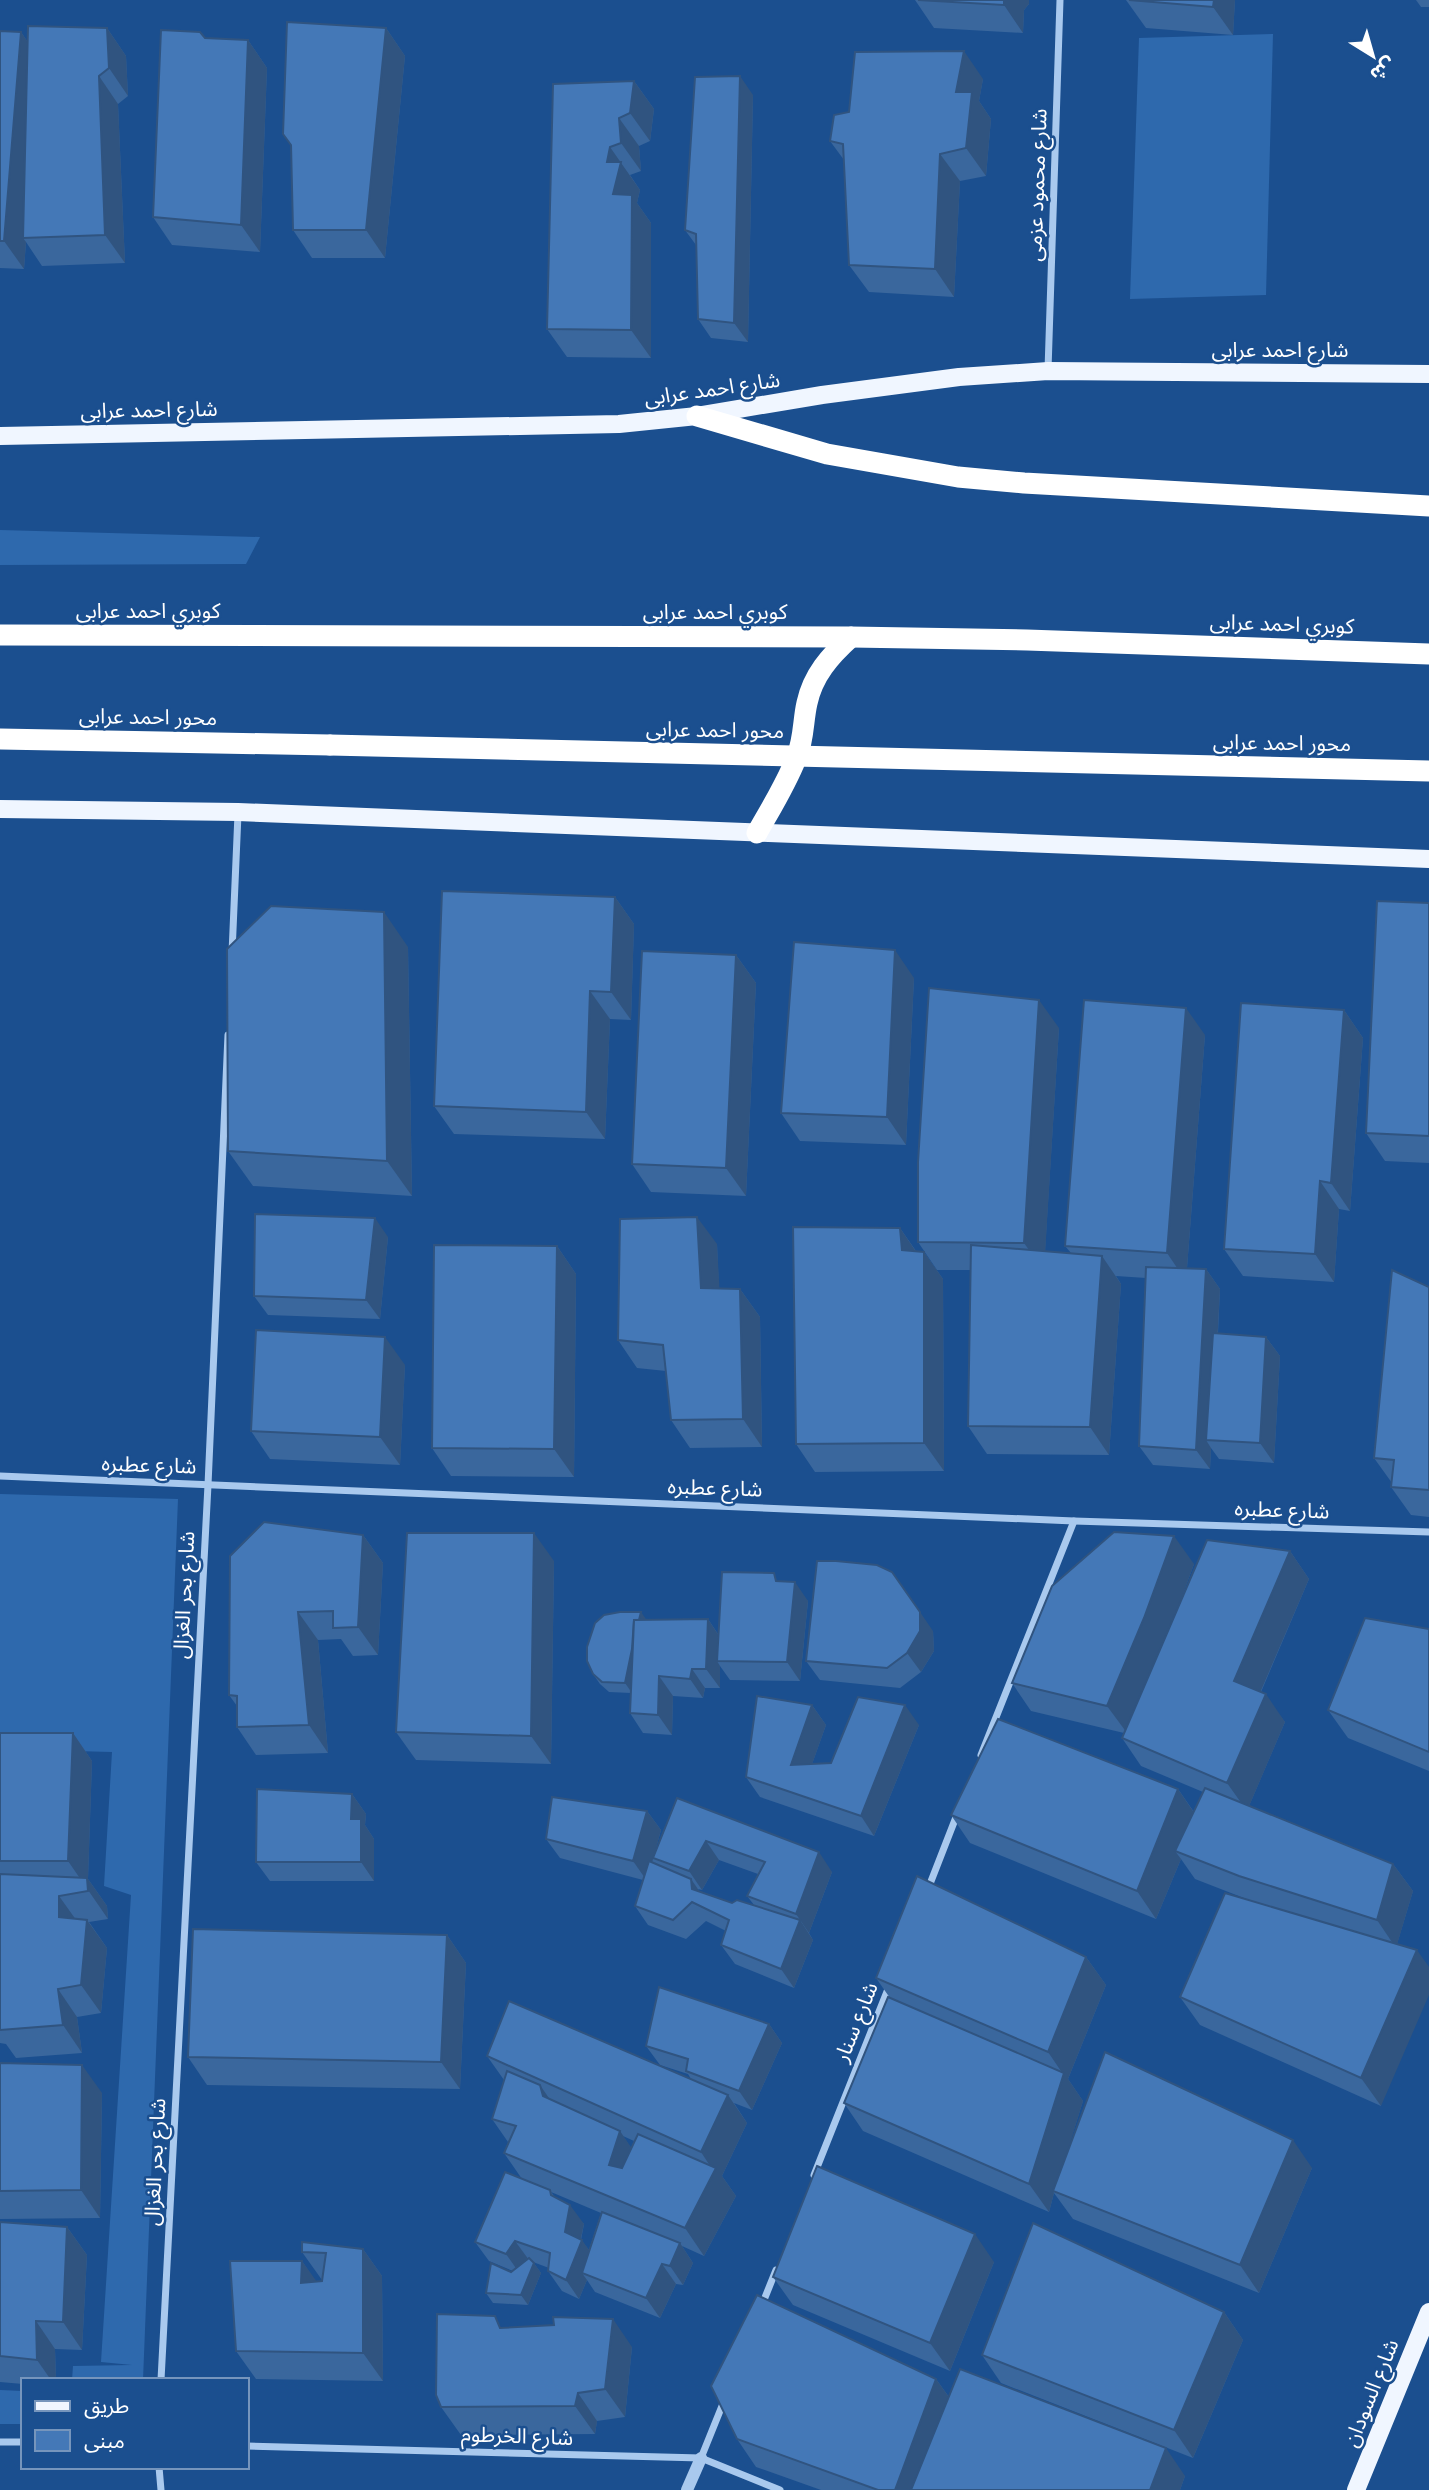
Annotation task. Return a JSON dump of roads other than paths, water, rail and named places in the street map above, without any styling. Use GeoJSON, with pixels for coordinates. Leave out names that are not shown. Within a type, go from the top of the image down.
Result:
{"type":"FeatureCollection","features":[{"type":"Feature","properties":{"kind":"highway"},"geometry":{"type":"LineString","coordinates":[[697,416],[827,454],[958,477],[1429,506]]}},
{"type":"Feature","properties":{"kind":"highway","name":"كوبري احمد عرابى"},"geometry":{"type":"LineString","coordinates":[[0,635],[851,637],[1027,640],[1429,654]]}},
{"type":"Feature","properties":{"kind":"highway"},"geometry":{"type":"LineString","coordinates":[[757,833],[789,778],[799,753],[807,702],[816,675],[833,653],[851,637]]}},
{"type":"Feature","properties":{"kind":"highway","name":"محور احمد عرابى"},"geometry":{"type":"LineString","coordinates":[[0,739],[1429,771]]}},
{"type":"Feature","properties":{"kind":"main road","name":"شارع احمد عرابى"},"geometry":{"type":"LineString","coordinates":[[0,436],[619,424],[697,416],[822,395],[959,377],[1048,371],[1429,374]]}},
{"type":"Feature","properties":{"kind":"main road"},"geometry":{"type":"LineString","coordinates":[[0,809],[238,812],[1429,859]]}},
{"type":"Feature","properties":{"kind":"main road","name":"شارع السودان"},"geometry":{"type":"LineString","coordinates":[[1356,2490],[1429,2312]]}},
{"type":"Feature","properties":{"kind":"street","name":"شارع محمود عزمى"},"geometry":{"type":"LineString","coordinates":[[1048,371],[1060,0]]}},
{"type":"Feature","properties":{"kind":"street"},"geometry":{"type":"LineString","coordinates":[[231,963],[238,812]]}},
{"type":"Feature","properties":{"kind":"street","name":"شارع بحر الغزال"},"geometry":{"type":"LineString","coordinates":[[161,2378],[208,1485],[228,1032]]}},
{"type":"Feature","properties":{"kind":"street","name":"شارع عطبره"},"geometry":{"type":"LineString","coordinates":[[0,1476],[1074,1521],[1429,1532]]}},
{"type":"Feature","properties":{"kind":"street"},"geometry":{"type":"LineString","coordinates":[[977,1765],[1074,1521]]}},
{"type":"Feature","properties":{"kind":"street"},"geometry":{"type":"LineString","coordinates":[[926,1893],[961,1803]]}},
{"type":"Feature","properties":{"kind":"street","name":"شارع سنار"},"geometry":{"type":"LineString","coordinates":[[808,2189],[895,1970]]}},
{"type":"Feature","properties":{"kind":"street"},"geometry":{"type":"LineString","coordinates":[[757,2317],[778,2266]]}},
{"type":"Feature","properties":{"kind":"street"},"geometry":{"type":"LineString","coordinates":[[687,2490],[727,2394]]}},
{"type":"Feature","properties":{"kind":"street"},"geometry":{"type":"LineString","coordinates":[[0,2442],[21,2442]]}},
{"type":"Feature","properties":{"kind":"street","name":"شارع الخرطوم"},"geometry":{"type":"LineString","coordinates":[[248,2446],[701,2458],[780,2490]]}},
{"type":"Feature","properties":{"kind":"street"},"geometry":{"type":"LineString","coordinates":[[159,2469],[161,2490]]}}]}
